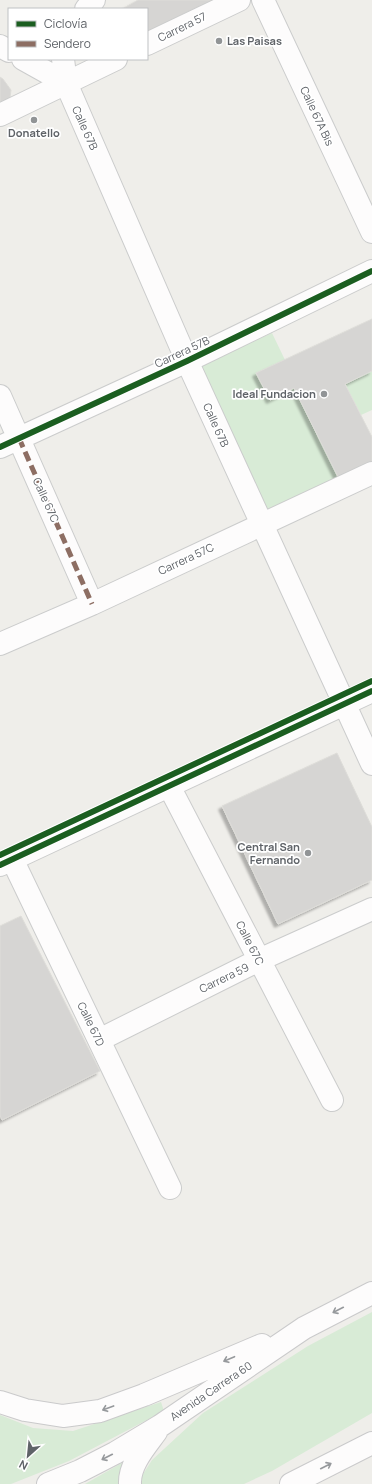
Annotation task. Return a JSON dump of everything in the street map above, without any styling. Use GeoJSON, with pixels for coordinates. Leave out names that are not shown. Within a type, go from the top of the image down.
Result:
{"type":"FeatureCollection","features":[{"type":"Feature","properties":{"kind":"street"},"geometry":{"type":"LineString","coordinates":[[87,8],[94,0]]}},
{"type":"Feature","properties":{"kind":"street","name":"Carrera 57"},"geometry":{"type":"LineString","coordinates":[[148,44],[239,0]]}},
{"type":"Feature","properties":{"kind":"street","name":"Calle 67A Bis"},"geometry":{"type":"LineString","coordinates":[[263,0],[372,232]]}},
{"type":"Feature","properties":{"kind":"street"},"geometry":{"type":"LineString","coordinates":[[25,60],[66,83]]}},
{"type":"Feature","properties":{"kind":"street"},"geometry":{"type":"LineString","coordinates":[[63,60],[66,83]]}},
{"type":"Feature","properties":{"kind":"street"},"geometry":{"type":"LineString","coordinates":[[0,115],[114,60]]}},
{"type":"Feature","properties":{"kind":"street","name":"Calle 67B"},"geometry":{"type":"LineString","coordinates":[[66,83],[187,361],[372,764]]}},
{"type":"Feature","properties":{"kind":"street","name":"Carrera 57B"},"geometry":{"type":"LineString","coordinates":[[9,443],[187,361],[372,271]]}},
{"type":"Feature","properties":{"kind":"street","name":"Calle 67C"},"geometry":{"type":"LineString","coordinates":[[0,396],[9,443],[92,604]]}},
{"type":"Feature","properties":{"kind":"street","name":"Carrera 57C"},"geometry":{"type":"LineString","coordinates":[[0,644],[92,604],[372,472]]}},
{"type":"Feature","properties":{"kind":"street"},"geometry":{"type":"LineString","coordinates":[[6,862],[372,691]]}},
{"type":"Feature","properties":{"kind":"street","name":"Calle 67C"},"geometry":{"type":"LineString","coordinates":[[169,786],[332,1100]]}},
{"type":"Feature","properties":{"kind":"street","name":"Calle 67D"},"geometry":{"type":"LineString","coordinates":[[6,862],[98,1040],[170,1188]]}},
{"type":"Feature","properties":{"kind":"street","name":"Carrera 59"},"geometry":{"type":"LineString","coordinates":[[98,1040],[259,960],[372,909]]}},
{"type":"Feature","properties":{"kind":"street","name":"Avenida Carrera 60"},"geometry":{"type":"LineString","coordinates":[[48,1484],[80,1471],[116,1453],[160,1426],[304,1328],[372,1293]]}},
{"type":"Feature","properties":{"kind":"street"},"geometry":{"type":"LineString","coordinates":[[0,1402],[25,1410],[63,1416],[100,1411],[304,1328]]}},
{"type":"Feature","properties":{"kind":"street"},"geometry":{"type":"LineString","coordinates":[[130,1484],[136,1462],[160,1426]]}},
{"type":"Feature","properties":{"kind":"street"},"geometry":{"type":"LineString","coordinates":[[292,1484],[372,1443]]}},
{"type":"Feature","properties":{"kind":"green space"},"geometry":{"type":"Polygon","coordinates":[[[272,333],[285,360],[257,374],[270,400],[294,388],[339,479],[270,514],[198,367],[272,333]]]}},
{"type":"Feature","properties":{"kind":"green space"},"geometry":{"type":"Polygon","coordinates":[[[372,371],[372,410],[361,415],[345,384],[372,371]]]}},
{"type":"Feature","properties":{"kind":"green space"},"geometry":{"type":"Polygon","coordinates":[[[372,1312],[372,1413],[272,1471],[244,1484],[139,1484],[138,1482],[152,1460],[203,1413],[308,1346],[372,1312]]]}},
{"type":"Feature","properties":{"kind":"green space"},"geometry":{"type":"Polygon","coordinates":[[[161,1402],[164,1411],[69,1461],[11,1484],[0,1484],[0,1415],[33,1428],[73,1431],[161,1402]]]}},
{"type":"Feature","properties":{"kind":"green space"},"geometry":{"type":"Polygon","coordinates":[[[127,1460],[121,1484],[85,1484],[127,1460]]]}},
{"type":"Feature","properties":{"kind":"building"},"geometry":{"type":"Polygon","coordinates":[[[138,0],[212,0],[148,32],[148,8],[124,8],[138,0]]]}},
{"type":"Feature","properties":{"kind":"building"},"geometry":{"type":"Polygon","coordinates":[[[0,77],[11,90],[10,98],[0,106],[0,77]]]}},
{"type":"Feature","properties":{"kind":"building","name":"Ideal Fundacion"},"geometry":{"type":"Polygon","coordinates":[[[372,319],[372,371],[345,384],[372,437],[372,464],[339,479],[294,388],[270,400],[256,373],[372,319]]]}},
{"type":"Feature","properties":{"kind":"building","name":"Central San Fernando"},"geometry":{"type":"Polygon","coordinates":[[[337,753],[372,827],[372,880],[278,924],[222,806],[337,753]]]}},
{"type":"Feature","properties":{"kind":"building"},"geometry":{"type":"Polygon","coordinates":[[[21,916],[100,1071],[2,1120],[0,1115],[0,926],[21,916]]]}},
{"type":"Feature","properties":{"kind":"marked path"},"geometry":{"type":"LineString","coordinates":[[19,438],[92,604]]}},
{"type":"Feature","properties":{"kind":"cycle path"},"geometry":{"type":"LineString","coordinates":[[0,447],[187,361],[372,271]]}},
{"type":"Feature","properties":{"kind":"cycle path"},"geometry":{"type":"LineString","coordinates":[[0,855],[372,681]]}},
{"type":"Feature","properties":{"kind":"cycle path"},"geometry":{"type":"LineString","coordinates":[[0,865],[372,691]]}},
{"type":"Feature","properties":{"kind":"place","name":"Las Paisas"},"geometry":{"type":"Point","coordinates":[219,41]}},
{"type":"Feature","properties":{"kind":"place","name":"Donatello"},"geometry":{"type":"Point","coordinates":[34,120]}},
{"type":"Feature","properties":{"kind":"place","name":"Ideal Fundacion"},"geometry":{"type":"Point","coordinates":[324,394]}},
{"type":"Feature","properties":{"kind":"place","name":"Central San Fernando"},"geometry":{"type":"Point","coordinates":[308,853]}}]}
